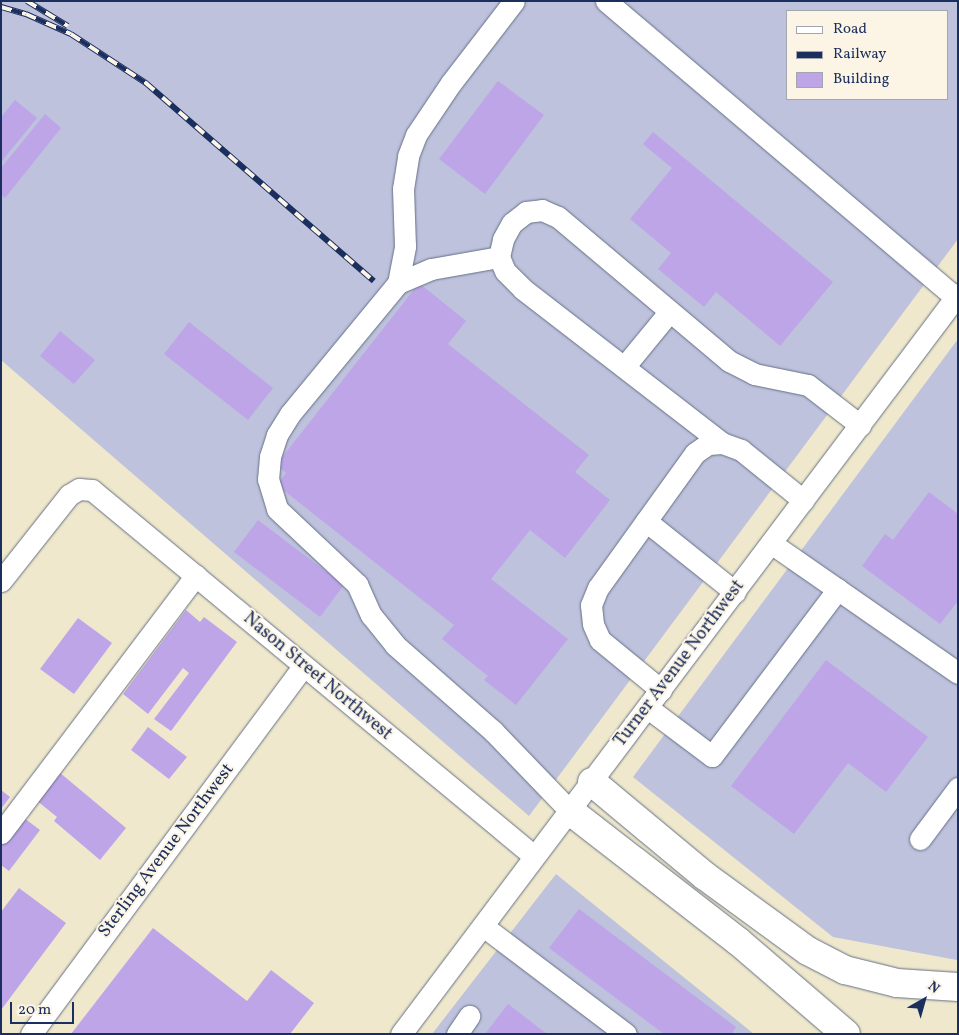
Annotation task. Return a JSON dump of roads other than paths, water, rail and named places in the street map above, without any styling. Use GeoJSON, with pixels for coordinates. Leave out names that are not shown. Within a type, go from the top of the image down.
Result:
{"type":"FeatureCollection","features":[{"type":"Feature","properties":{"kind":"highway"},"geometry":{"type":"LineString","coordinates":[[592,782],[705,876],[808,951],[845,970],[897,983],[958,987]]}},
{"type":"Feature","properties":{"kind":"highway"},"geometry":{"type":"LineString","coordinates":[[570,811],[739,942],[846,1034]]}},
{"type":"Feature","properties":{"kind":"street"},"geometry":{"type":"LineString","coordinates":[[398,283],[405,246],[403,189],[408,156],[416,135],[451,83],[514,1]]}},
{"type":"Feature","properties":{"kind":"street"},"geometry":{"type":"LineString","coordinates":[[606,1],[957,296]]}},
{"type":"Feature","properties":{"kind":"street"},"geometry":{"type":"LineString","coordinates":[[803,500],[741,450],[722,443],[523,289],[505,271],[499,256],[503,239],[512,223],[526,212],[542,210],[558,217],[730,361],[754,374],[808,385],[860,424]]}},
{"type":"Feature","properties":{"kind":"street"},"geometry":{"type":"LineString","coordinates":[[499,256],[431,269],[398,283],[305,395],[277,435],[270,456],[268,479],[277,509],[357,584],[371,615],[395,645],[493,731],[570,811]]}},
{"type":"Feature","properties":{"kind":"street","name":"Turner Avenue Northwest"},"geometry":{"type":"LineString","coordinates":[[401,1034],[957,296]]}},
{"type":"Feature","properties":{"kind":"street"},"geometry":{"type":"LineString","coordinates":[[624,368],[670,311]]}},
{"type":"Feature","properties":{"kind":"street"},"geometry":{"type":"LineString","coordinates":[[661,690],[600,640],[593,624],[591,605],[598,588],[695,453],[708,444],[722,443]]}},
{"type":"Feature","properties":{"kind":"street","name":"Nason Street Northwest"},"geometry":{"type":"LineString","coordinates":[[1,581],[68,495],[79,489],[92,490],[102,496],[303,667],[534,856]]}},
{"type":"Feature","properties":{"kind":"street"},"geometry":{"type":"LineString","coordinates":[[646,521],[734,592]]}},
{"type":"Feature","properties":{"kind":"street"},"geometry":{"type":"LineString","coordinates":[[771,542],[958,673]]}},
{"type":"Feature","properties":{"kind":"street"},"geometry":{"type":"LineString","coordinates":[[1,833],[196,575]]}},
{"type":"Feature","properties":{"kind":"street"},"geometry":{"type":"LineString","coordinates":[[648,708],[712,756],[838,589]]}},
{"type":"Feature","properties":{"kind":"street","name":"Sterling Avenue Northwest"},"geometry":{"type":"LineString","coordinates":[[31,1034],[303,667]]}},
{"type":"Feature","properties":{"kind":"street"},"geometry":{"type":"LineString","coordinates":[[920,839],[958,788]]}},
{"type":"Feature","properties":{"kind":"street"},"geometry":{"type":"LineString","coordinates":[[483,926],[626,1034]]}},
{"type":"Feature","properties":{"kind":"street"},"geometry":{"type":"LineString","coordinates":[[457,1034],[470,1016]]}},
{"type":"Feature","properties":{"kind":"railway"},"geometry":{"type":"LineString","coordinates":[[27,1],[68,26]]}},
{"type":"Feature","properties":{"kind":"railway"},"geometry":{"type":"LineString","coordinates":[[1,7],[26,14],[71,34],[146,83],[374,281]]}}]}
